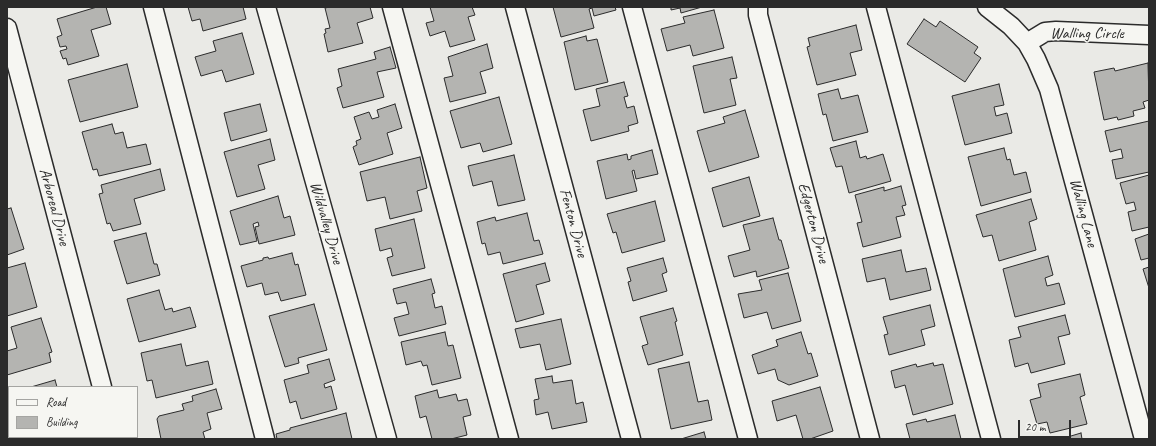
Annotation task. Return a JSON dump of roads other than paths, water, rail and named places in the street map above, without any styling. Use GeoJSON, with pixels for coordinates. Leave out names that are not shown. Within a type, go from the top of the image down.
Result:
{"type":"FeatureCollection","features":[{"type":"Feature","properties":{"kind":"street"},"geometry":{"type":"LineString","coordinates":[[153,7],[265,439]]}},
{"type":"Feature","properties":{"kind":"street","name":"Wildvalley Drive"},"geometry":{"type":"LineString","coordinates":[[266,7],[387,439]]}},
{"type":"Feature","properties":{"kind":"street"},"geometry":{"type":"LineString","coordinates":[[392,7],[509,439]]}},
{"type":"Feature","properties":{"kind":"street","name":"Fenton Drive"},"geometry":{"type":"LineString","coordinates":[[516,7],[631,439]]}},
{"type":"Feature","properties":{"kind":"street"},"geometry":{"type":"LineString","coordinates":[[632,7],[748,439]]}},
{"type":"Feature","properties":{"kind":"street","name":"Edgerton Drive"},"geometry":{"type":"LineString","coordinates":[[758,7],[760,23],[870,439]]}},
{"type":"Feature","properties":{"kind":"street"},"geometry":{"type":"LineString","coordinates":[[876,7],[992,439]]}},
{"type":"Feature","properties":{"kind":"street","name":"Walling Lane"},"geometry":{"type":"LineString","coordinates":[[987,7],[1011,26],[1027,43],[1036,59],[1049,89],[1144,439]]}},
{"type":"Feature","properties":{"kind":"street","name":"Arboreal Drive"},"geometry":{"type":"LineString","coordinates":[[7,28],[102,386]]}},
{"type":"Feature","properties":{"kind":"street","name":"Walling Circle"},"geometry":{"type":"LineString","coordinates":[[1027,43],[1045,32],[1056,31],[1149,35]]}}]}
